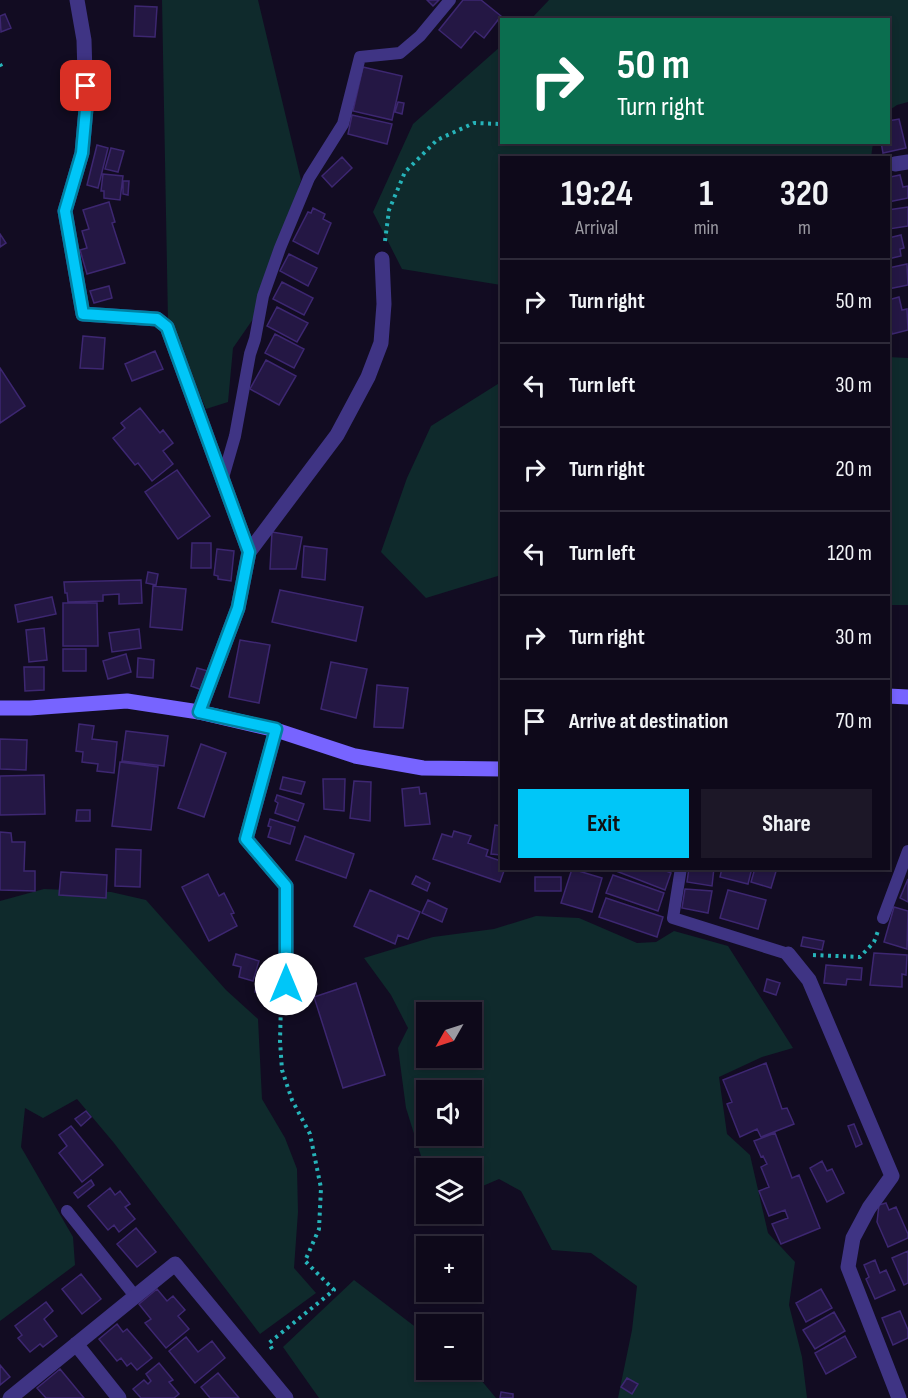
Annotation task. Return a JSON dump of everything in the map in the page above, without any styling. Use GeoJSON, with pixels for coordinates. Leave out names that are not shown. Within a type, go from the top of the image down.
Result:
{"type":"FeatureCollection","features":[{"type":"Feature","properties":{"kind":"street"},"geometry":{"type":"LineString","coordinates":[[77,0],[84,40],[86,109],[82,153],[65,211],[83,314],[157,319],[167,327],[249,552]]}},
{"type":"Feature","properties":{"kind":"street"},"geometry":{"type":"LineString","coordinates":[[199,712],[238,608],[249,552],[337,435],[368,377],[381,343],[384,304],[382,259]]}},
{"type":"Feature","properties":{"kind":"street"},"geometry":{"type":"LineString","coordinates":[[890,696],[908,697]]}},
{"type":"Feature","properties":{"kind":"street"},"geometry":{"type":"LineString","coordinates":[[0,708],[127,701],[199,712],[276,729],[355,756],[423,768],[500,769]]}},
{"type":"Feature","properties":{"kind":"street"},"geometry":{"type":"LineString","coordinates":[[276,729],[246,839],[286,886],[286,984]]}},
{"type":"Feature","properties":{"kind":"street"},"geometry":{"type":"LineString","coordinates":[[788,954],[809,980],[892,1176]]}},
{"type":"Feature","properties":{"kind":"street"},"geometry":{"type":"LineString","coordinates":[[899,1398],[848,1267],[853,1238],[869,1208],[892,1176],[908,1174]]}},
{"type":"Feature","properties":{"kind":"street"},"geometry":{"type":"LineString","coordinates":[[10,1398],[175,1264],[286,1398]]}},
{"type":"Feature","properties":{"kind":"street"},"geometry":{"type":"LineString","coordinates":[[75,1344],[119,1398]]}},
{"type":"Feature","properties":{"kind":"lane"},"geometry":{"type":"LineString","coordinates":[[222,481],[235,436],[263,296],[309,178],[343,124],[360,57],[400,52],[420,36],[450,0]]}},
{"type":"Feature","properties":{"kind":"lane"},"geometry":{"type":"LineString","coordinates":[[883,918],[908,851]]}},
{"type":"Feature","properties":{"kind":"lane"},"geometry":{"type":"LineString","coordinates":[[681,870],[673,918],[788,954]]}},
{"type":"Feature","properties":{"kind":"lane"},"geometry":{"type":"LineString","coordinates":[[67,1212],[135,1296]]}},
{"type":"Feature","properties":{"kind":"path"},"geometry":{"type":"LineString","coordinates":[[0,64],[2,68],[0,69]]}},
{"type":"Feature","properties":{"kind":"path"},"geometry":{"type":"LineString","coordinates":[[382,259],[390,210],[405,172],[437,140],[474,123],[500,124]]}},
{"type":"Feature","properties":{"kind":"path"},"geometry":{"type":"LineString","coordinates":[[788,954],[860,957],[874,942],[883,918]]}},
{"type":"Feature","properties":{"kind":"path"},"geometry":{"type":"LineString","coordinates":[[273,1351],[269,1343],[334,1290],[305,1260],[319,1229],[321,1188],[310,1134],[292,1100],[282,1070],[280,1004],[286,984]]}},
{"type":"Feature","properties":{"kind":"green space"},"geometry":{"type":"Polygon","coordinates":[[[162,0],[258,0],[301,180],[260,309],[233,348],[228,402],[206,409],[168,321],[162,0]]]}},
{"type":"Feature","properties":{"kind":"green space"},"geometry":{"type":"Polygon","coordinates":[[[549,0],[908,0],[908,102],[890,110],[890,18],[532,18],[549,0]]]}},
{"type":"Feature","properties":{"kind":"green space"},"geometry":{"type":"Polygon","coordinates":[[[500,47],[500,144],[873,144],[871,156],[500,156],[500,285],[402,269],[373,212],[413,124],[500,47]]]}},
{"type":"Feature","properties":{"kind":"green space"},"geometry":{"type":"Polygon","coordinates":[[[890,357],[908,358],[908,605],[890,605],[890,357]]]}},
{"type":"Feature","properties":{"kind":"green space"},"geometry":{"type":"Polygon","coordinates":[[[500,383],[500,575],[426,598],[381,552],[407,478],[431,426],[500,383]]]}},
{"type":"Feature","properties":{"kind":"green space"},"geometry":{"type":"Polygon","coordinates":[[[44,889],[111,892],[146,900],[226,990],[258,1019],[262,1099],[285,1138],[297,1169],[298,1212],[294,1268],[316,1293],[260,1334],[114,1143],[77,1099],[43,1118],[25,1108],[21,1147],[73,1237],[75,1265],[0,1321],[0,901],[44,889]]]}},
{"type":"Feature","properties":{"kind":"green space"},"geometry":{"type":"Polygon","coordinates":[[[536,916],[579,918],[637,943],[656,942],[674,931],[728,946],[793,1048],[762,1057],[719,1077],[727,1134],[750,1155],[768,1233],[795,1262],[789,1305],[802,1357],[807,1398],[618,1398],[632,1330],[637,1286],[591,1253],[552,1250],[521,1191],[499,1179],[482,1186],[482,1158],[422,1158],[418,1146],[482,1146],[482,1080],[416,1080],[416,1140],[406,1108],[398,1048],[408,1028],[391,995],[364,958],[433,937],[494,929],[536,916]]]}},
{"type":"Feature","properties":{"kind":"green space"},"geometry":{"type":"Polygon","coordinates":[[[354,1280],[416,1327],[416,1380],[481,1380],[496,1398],[319,1398],[283,1347],[354,1280]]]}},
{"type":"Feature","properties":{"kind":"building"},"geometry":{"type":"Polygon","coordinates":[[[427,0],[439,0],[433,6],[427,0]]]}},
{"type":"Feature","properties":{"kind":"building"},"geometry":{"type":"Polygon","coordinates":[[[463,0],[481,0],[501,16],[484,38],[475,31],[461,48],[439,30],[463,0]]]}},
{"type":"Feature","properties":{"kind":"building"},"geometry":{"type":"Polygon","coordinates":[[[135,6],[157,7],[155,37],[134,36],[135,6]]]}},
{"type":"Feature","properties":{"kind":"building"},"geometry":{"type":"Polygon","coordinates":[[[5,14],[11,28],[1,32],[0,16],[5,14]]]}},
{"type":"Feature","properties":{"kind":"building"},"geometry":{"type":"Polygon","coordinates":[[[363,67],[402,76],[392,120],[353,111],[363,67]]]}},
{"type":"Feature","properties":{"kind":"building"},"geometry":{"type":"Polygon","coordinates":[[[398,102],[404,103],[402,114],[395,112],[398,102]]]}},
{"type":"Feature","properties":{"kind":"building"},"geometry":{"type":"Polygon","coordinates":[[[352,115],[392,124],[387,144],[348,134],[352,115]]]}},
{"type":"Feature","properties":{"kind":"building"},"geometry":{"type":"Polygon","coordinates":[[[899,119],[906,148],[883,153],[881,144],[890,144],[890,121],[899,119]]]}},
{"type":"Feature","properties":{"kind":"building"},"geometry":{"type":"Polygon","coordinates":[[[97,145],[108,148],[98,188],[87,185],[97,145]]]}},
{"type":"Feature","properties":{"kind":"building"},"geometry":{"type":"Polygon","coordinates":[[[111,148],[124,151],[118,172],[105,169],[111,148]]]}},
{"type":"Feature","properties":{"kind":"building"},"geometry":{"type":"Polygon","coordinates":[[[342,157],[352,168],[332,187],[322,176],[342,157]]]}},
{"type":"Feature","properties":{"kind":"building"},"geometry":{"type":"Polygon","coordinates":[[[103,174],[123,176],[120,200],[104,198],[104,191],[101,191],[103,174]]]}},
{"type":"Feature","properties":{"kind":"building"},"geometry":{"type":"Polygon","coordinates":[[[900,175],[903,187],[908,186],[908,198],[890,202],[890,177],[900,175]]]}},
{"type":"Feature","properties":{"kind":"building"},"geometry":{"type":"Polygon","coordinates":[[[123,181],[129,181],[128,195],[123,194],[123,181]]]}},
{"type":"Feature","properties":{"kind":"building"},"geometry":{"type":"Polygon","coordinates":[[[109,202],[115,222],[112,223],[125,263],[87,274],[80,250],[87,248],[82,231],[89,229],[83,210],[109,202]]]}},
{"type":"Feature","properties":{"kind":"building"},"geometry":{"type":"Polygon","coordinates":[[[908,207],[908,226],[890,229],[890,210],[908,207]]]}},
{"type":"Feature","properties":{"kind":"building"},"geometry":{"type":"Polygon","coordinates":[[[313,208],[325,214],[323,219],[331,223],[318,254],[293,241],[308,212],[311,213],[313,208]]]}},
{"type":"Feature","properties":{"kind":"building"},"geometry":{"type":"Polygon","coordinates":[[[0,234],[6,243],[0,247],[0,234]]]}},
{"type":"Feature","properties":{"kind":"building"},"geometry":{"type":"Polygon","coordinates":[[[901,235],[904,248],[900,249],[901,256],[890,259],[890,238],[901,235]]]}},
{"type":"Feature","properties":{"kind":"building"},"geometry":{"type":"Polygon","coordinates":[[[289,254],[317,268],[308,286],[280,271],[289,254]]]}},
{"type":"Feature","properties":{"kind":"building"},"geometry":{"type":"Polygon","coordinates":[[[907,264],[908,285],[890,289],[890,268],[907,264]]]}},
{"type":"Feature","properties":{"kind":"building"},"geometry":{"type":"Polygon","coordinates":[[[282,282],[313,298],[304,315],[273,299],[282,282]]]}},
{"type":"Feature","properties":{"kind":"building"},"geometry":{"type":"Polygon","coordinates":[[[109,286],[112,298],[94,303],[90,291],[109,286]]]}},
{"type":"Feature","properties":{"kind":"building"},"geometry":{"type":"Polygon","coordinates":[[[899,297],[902,310],[907,309],[908,330],[892,334],[890,299],[899,297]]]}},
{"type":"Feature","properties":{"kind":"building"},"geometry":{"type":"Polygon","coordinates":[[[277,307],[308,323],[297,342],[267,326],[277,307]]]}},
{"type":"Feature","properties":{"kind":"building"},"geometry":{"type":"Polygon","coordinates":[[[275,334],[304,349],[294,368],[265,353],[275,334]]]}},
{"type":"Feature","properties":{"kind":"building"},"geometry":{"type":"Polygon","coordinates":[[[83,336],[105,338],[103,369],[80,368],[83,336]]]}},
{"type":"Feature","properties":{"kind":"building"},"geometry":{"type":"Polygon","coordinates":[[[155,351],[163,369],[132,381],[125,364],[155,351]]]}},
{"type":"Feature","properties":{"kind":"building"},"geometry":{"type":"Polygon","coordinates":[[[266,360],[296,376],[279,405],[250,389],[266,360]]]}},
{"type":"Feature","properties":{"kind":"building"},"geometry":{"type":"Polygon","coordinates":[[[0,368],[25,406],[0,423],[0,368]]]}},
{"type":"Feature","properties":{"kind":"building"},"geometry":{"type":"Polygon","coordinates":[[[140,408],[160,433],[163,430],[173,443],[163,451],[173,464],[152,481],[138,463],[135,465],[113,438],[125,428],[121,423],[140,408]]]}},
{"type":"Feature","properties":{"kind":"building"},"geometry":{"type":"Polygon","coordinates":[[[177,470],[210,516],[178,539],[145,492],[177,470]]]}},
{"type":"Feature","properties":{"kind":"building"},"geometry":{"type":"Polygon","coordinates":[[[272,532],[302,537],[296,569],[270,569],[272,532]]]}},
{"type":"Feature","properties":{"kind":"building"},"geometry":{"type":"Polygon","coordinates":[[[192,543],[211,543],[211,568],[191,568],[192,543]]]}},
{"type":"Feature","properties":{"kind":"building"},"geometry":{"type":"Polygon","coordinates":[[[304,546],[327,549],[325,580],[302,577],[304,546]]]}},
{"type":"Feature","properties":{"kind":"building"},"geometry":{"type":"Polygon","coordinates":[[[217,549],[234,551],[231,581],[218,579],[218,576],[214,575],[217,549]]]}},
{"type":"Feature","properties":{"kind":"building"},"geometry":{"type":"Polygon","coordinates":[[[148,572],[158,574],[156,585],[146,583],[148,572]]]}},
{"type":"Feature","properties":{"kind":"building"},"geometry":{"type":"Polygon","coordinates":[[[141,580],[142,603],[119,604],[119,594],[103,595],[103,601],[68,602],[67,593],[65,593],[64,582],[141,580]]]}},
{"type":"Feature","properties":{"kind":"building"},"geometry":{"type":"Polygon","coordinates":[[[153,586],[186,589],[182,630],[150,627],[153,586]]]}},
{"type":"Feature","properties":{"kind":"building"},"geometry":{"type":"Polygon","coordinates":[[[280,590],[363,607],[356,641],[272,622],[280,590]]]}},
{"type":"Feature","properties":{"kind":"building"},"geometry":{"type":"Polygon","coordinates":[[[52,597],[56,614],[18,622],[15,605],[52,597]]]}},
{"type":"Feature","properties":{"kind":"building"},"geometry":{"type":"Polygon","coordinates":[[[63,603],[97,603],[98,646],[63,646],[63,603]]]}},
{"type":"Feature","properties":{"kind":"building"},"geometry":{"type":"Polygon","coordinates":[[[44,628],[47,660],[29,662],[26,630],[44,628]]]}},
{"type":"Feature","properties":{"kind":"building"},"geometry":{"type":"Polygon","coordinates":[[[139,629],[141,648],[112,652],[109,633],[139,629]]]}},
{"type":"Feature","properties":{"kind":"building"},"geometry":{"type":"Polygon","coordinates":[[[240,640],[270,645],[259,703],[229,697],[240,640]]]}},
{"type":"Feature","properties":{"kind":"building"},"geometry":{"type":"Polygon","coordinates":[[[63,649],[86,649],[86,671],[63,671],[63,649]]]}},
{"type":"Feature","properties":{"kind":"building"},"geometry":{"type":"Polygon","coordinates":[[[126,654],[131,672],[108,679],[103,661],[126,654]]]}},
{"type":"Feature","properties":{"kind":"building"},"geometry":{"type":"Polygon","coordinates":[[[138,658],[154,660],[153,678],[137,677],[138,658]]]}},
{"type":"Feature","properties":{"kind":"building"},"geometry":{"type":"Polygon","coordinates":[[[331,662],[367,669],[356,718],[321,709],[331,662]]]}},
{"type":"Feature","properties":{"kind":"building"},"geometry":{"type":"Polygon","coordinates":[[[24,667],[44,667],[44,690],[25,691],[24,667]]]}},
{"type":"Feature","properties":{"kind":"building"},"geometry":{"type":"Polygon","coordinates":[[[197,668],[208,671],[202,690],[191,686],[197,668]]]}},
{"type":"Feature","properties":{"kind":"building"},"geometry":{"type":"Polygon","coordinates":[[[377,685],[408,688],[403,728],[374,727],[377,685]]]}},
{"type":"Feature","properties":{"kind":"building"},"geometry":{"type":"Polygon","coordinates":[[[79,724],[94,726],[92,739],[117,742],[114,773],[97,771],[98,764],[82,762],[83,752],[76,751],[79,724]]]}},
{"type":"Feature","properties":{"kind":"building"},"geometry":{"type":"Polygon","coordinates":[[[126,731],[168,736],[164,766],[122,761],[126,731]]]}},
{"type":"Feature","properties":{"kind":"building"},"geometry":{"type":"Polygon","coordinates":[[[0,739],[27,740],[26,770],[0,769],[0,739]]]}},
{"type":"Feature","properties":{"kind":"building"},"geometry":{"type":"Polygon","coordinates":[[[201,744],[226,753],[204,817],[178,808],[201,744]]]}},
{"type":"Feature","properties":{"kind":"building"},"geometry":{"type":"Polygon","coordinates":[[[120,762],[158,767],[151,830],[112,826],[120,762]]]}},
{"type":"Feature","properties":{"kind":"building"},"geometry":{"type":"Polygon","coordinates":[[[44,775],[45,814],[0,815],[0,776],[44,775]]]}},
{"type":"Feature","properties":{"kind":"building"},"geometry":{"type":"Polygon","coordinates":[[[283,777],[305,782],[301,794],[280,789],[283,777]]]}},
{"type":"Feature","properties":{"kind":"building"},"geometry":{"type":"Polygon","coordinates":[[[323,779],[345,779],[344,811],[324,809],[323,779]]]}},
{"type":"Feature","properties":{"kind":"building"},"geometry":{"type":"Polygon","coordinates":[[[354,781],[371,782],[370,821],[350,818],[354,781]]]}},
{"type":"Feature","properties":{"kind":"building"},"geometry":{"type":"Polygon","coordinates":[[[419,787],[420,794],[426,793],[430,824],[405,826],[402,789],[419,787]]]}},
{"type":"Feature","properties":{"kind":"building"},"geometry":{"type":"Polygon","coordinates":[[[277,795],[304,804],[298,821],[275,813],[278,803],[275,801],[277,795]]]}},
{"type":"Feature","properties":{"kind":"building"},"geometry":{"type":"Polygon","coordinates":[[[77,810],[90,810],[90,821],[76,821],[77,810]]]}},
{"type":"Feature","properties":{"kind":"building"},"geometry":{"type":"Polygon","coordinates":[[[270,819],[295,827],[290,844],[268,837],[271,827],[268,826],[270,819]]]}},
{"type":"Feature","properties":{"kind":"building"},"geometry":{"type":"Polygon","coordinates":[[[495,825],[500,826],[500,855],[491,854],[495,825]]]}},
{"type":"Feature","properties":{"kind":"building"},"geometry":{"type":"Polygon","coordinates":[[[454,831],[471,836],[468,843],[488,850],[486,856],[500,861],[500,870],[504,870],[500,882],[433,859],[442,834],[452,837],[454,831]]]}},
{"type":"Feature","properties":{"kind":"building"},"geometry":{"type":"Polygon","coordinates":[[[0,832],[11,833],[12,842],[25,842],[24,871],[35,871],[35,891],[0,890],[0,832]]]}},
{"type":"Feature","properties":{"kind":"building"},"geometry":{"type":"Polygon","coordinates":[[[305,836],[354,854],[346,878],[296,860],[305,836]]]}},
{"type":"Feature","properties":{"kind":"building"},"geometry":{"type":"Polygon","coordinates":[[[116,849],[141,850],[140,887],[115,886],[116,849]]]}},
{"type":"Feature","properties":{"kind":"building"},"geometry":{"type":"Polygon","coordinates":[[[572,870],[602,878],[592,912],[561,903],[572,870]]]}},
{"type":"Feature","properties":{"kind":"building"},"geometry":{"type":"Polygon","coordinates":[[[614,870],[664,870],[671,873],[665,890],[614,870]]]}},
{"type":"Feature","properties":{"kind":"building"},"geometry":{"type":"Polygon","coordinates":[[[689,870],[714,870],[712,886],[687,882],[689,870]]]}},
{"type":"Feature","properties":{"kind":"building"},"geometry":{"type":"Polygon","coordinates":[[[722,870],[752,870],[748,884],[720,877],[722,870]]]}},
{"type":"Feature","properties":{"kind":"building"},"geometry":{"type":"Polygon","coordinates":[[[754,870],[776,870],[771,888],[751,882],[754,870]]]}},
{"type":"Feature","properties":{"kind":"building"},"geometry":{"type":"Polygon","coordinates":[[[61,872],[107,875],[106,898],[59,895],[61,872]]]}},
{"type":"Feature","properties":{"kind":"building"},"geometry":{"type":"Polygon","coordinates":[[[208,874],[219,896],[224,893],[234,913],[231,914],[237,926],[209,941],[182,887],[208,874]]]}},
{"type":"Feature","properties":{"kind":"building"},"geometry":{"type":"Polygon","coordinates":[[[613,875],[664,893],[658,911],[606,893],[613,875]]]}},
{"type":"Feature","properties":{"kind":"building"},"geometry":{"type":"Polygon","coordinates":[[[416,876],[430,883],[427,891],[412,884],[416,876]]]}},
{"type":"Feature","properties":{"kind":"building"},"geometry":{"type":"Polygon","coordinates":[[[535,877],[561,877],[561,891],[535,891],[535,877]]]}},
{"type":"Feature","properties":{"kind":"building"},"geometry":{"type":"Polygon","coordinates":[[[908,879],[908,902],[900,898],[908,879]]]}},
{"type":"Feature","properties":{"kind":"building"},"geometry":{"type":"Polygon","coordinates":[[[685,889],[712,891],[708,913],[682,908],[685,889]]]}},
{"type":"Feature","properties":{"kind":"building"},"geometry":{"type":"Polygon","coordinates":[[[370,890],[420,912],[408,939],[398,935],[395,944],[354,926],[370,890]]]}},
{"type":"Feature","properties":{"kind":"building"},"geometry":{"type":"Polygon","coordinates":[[[728,890],[766,900],[758,929],[720,918],[728,890]]]}},
{"type":"Feature","properties":{"kind":"building"},"geometry":{"type":"Polygon","coordinates":[[[606,898],[663,917],[657,937],[599,917],[606,898]]]}},
{"type":"Feature","properties":{"kind":"building"},"geometry":{"type":"Polygon","coordinates":[[[428,900],[447,909],[442,922],[422,913],[428,900]]]}},
{"type":"Feature","properties":{"kind":"building"},"geometry":{"type":"Polygon","coordinates":[[[894,907],[908,911],[907,949],[884,942],[894,907]]]}},
{"type":"Feature","properties":{"kind":"building"},"geometry":{"type":"Polygon","coordinates":[[[803,937],[824,941],[822,950],[801,946],[803,937]]]}},
{"type":"Feature","properties":{"kind":"building"},"geometry":{"type":"Polygon","coordinates":[[[874,953],[907,955],[906,975],[902,974],[902,987],[870,985],[874,953]]]}},
{"type":"Feature","properties":{"kind":"building"},"geometry":{"type":"Polygon","coordinates":[[[236,954],[259,961],[253,981],[239,977],[241,967],[233,965],[236,954]]]}},
{"type":"Feature","properties":{"kind":"building"},"geometry":{"type":"Polygon","coordinates":[[[826,965],[862,968],[861,980],[847,979],[846,985],[824,983],[826,965]]]}},
{"type":"Feature","properties":{"kind":"building"},"geometry":{"type":"Polygon","coordinates":[[[767,979],[780,983],[776,995],[764,991],[767,979]]]}},
{"type":"Feature","properties":{"kind":"building"},"geometry":{"type":"Polygon","coordinates":[[[256,983],[271,985],[270,993],[255,992],[256,983]]]}},
{"type":"Feature","properties":{"kind":"building"},"geometry":{"type":"Polygon","coordinates":[[[356,983],[385,1075],[343,1088],[314,997],[356,983]]]}},
{"type":"Feature","properties":{"kind":"building"},"geometry":{"type":"Polygon","coordinates":[[[766,1063],[782,1109],[787,1108],[794,1124],[761,1137],[757,1129],[740,1137],[727,1104],[732,1102],[723,1080],[766,1063]]]}},
{"type":"Feature","properties":{"kind":"building"},"geometry":{"type":"Polygon","coordinates":[[[86,1111],[91,1117],[81,1126],[75,1119],[86,1111]]]}},
{"type":"Feature","properties":{"kind":"building"},"geometry":{"type":"Polygon","coordinates":[[[854,1124],[862,1144],[856,1147],[848,1126],[854,1124]]]}},
{"type":"Feature","properties":{"kind":"building"},"geometry":{"type":"Polygon","coordinates":[[[71,1126],[103,1165],[82,1182],[59,1153],[67,1146],[59,1135],[71,1126]]]}},
{"type":"Feature","properties":{"kind":"building"},"geometry":{"type":"Polygon","coordinates":[[[775,1133],[792,1178],[799,1175],[820,1228],[781,1244],[772,1224],[788,1218],[785,1210],[769,1216],[759,1191],[769,1187],[761,1167],[767,1164],[754,1141],[775,1133]]]}},
{"type":"Feature","properties":{"kind":"building"},"geometry":{"type":"Polygon","coordinates":[[[822,1161],[827,1171],[832,1169],[844,1193],[827,1202],[810,1168],[822,1161]]]}},
{"type":"Feature","properties":{"kind":"building"},"geometry":{"type":"Polygon","coordinates":[[[91,1180],[94,1185],[78,1198],[74,1193],[91,1180]]]}},
{"type":"Feature","properties":{"kind":"building"},"geometry":{"type":"Polygon","coordinates":[[[110,1188],[115,1195],[120,1191],[130,1204],[125,1207],[135,1219],[119,1232],[114,1225],[108,1230],[88,1206],[110,1188]]]}},
{"type":"Feature","properties":{"kind":"building"},"geometry":{"type":"Polygon","coordinates":[[[886,1203],[889,1210],[896,1207],[908,1234],[908,1238],[888,1247],[877,1222],[879,1205],[886,1203]]]}},
{"type":"Feature","properties":{"kind":"building"},"geometry":{"type":"Polygon","coordinates":[[[136,1228],[156,1252],[137,1267],[117,1244],[136,1228]]]}},
{"type":"Feature","properties":{"kind":"building"},"geometry":{"type":"Polygon","coordinates":[[[908,1251],[908,1283],[904,1285],[892,1258],[908,1251]]]}},
{"type":"Feature","properties":{"kind":"building"},"geometry":{"type":"Polygon","coordinates":[[[875,1260],[880,1273],[886,1270],[895,1290],[875,1299],[866,1279],[869,1277],[864,1265],[875,1260]]]}},
{"type":"Feature","properties":{"kind":"building"},"geometry":{"type":"Polygon","coordinates":[[[81,1274],[101,1299],[82,1314],[62,1289],[81,1274]]]}},
{"type":"Feature","properties":{"kind":"building"},"geometry":{"type":"Polygon","coordinates":[[[157,1289],[167,1301],[173,1296],[185,1310],[178,1316],[189,1329],[166,1348],[145,1323],[151,1319],[139,1304],[157,1289]]]}},
{"type":"Feature","properties":{"kind":"building"},"geometry":{"type":"Polygon","coordinates":[[[821,1289],[832,1308],[806,1322],[796,1303],[821,1289]]]}},
{"type":"Feature","properties":{"kind":"building"},"geometry":{"type":"Polygon","coordinates":[[[46,1302],[53,1311],[44,1319],[57,1336],[43,1347],[40,1344],[30,1352],[18,1338],[22,1335],[15,1326],[46,1302]]]}},
{"type":"Feature","properties":{"kind":"building"},"geometry":{"type":"Polygon","coordinates":[[[900,1311],[908,1330],[908,1338],[893,1345],[882,1318],[900,1311]]]}},
{"type":"Feature","properties":{"kind":"building"},"geometry":{"type":"Polygon","coordinates":[[[834,1312],[845,1331],[815,1349],[803,1330],[834,1312]]]}},
{"type":"Feature","properties":{"kind":"building"},"geometry":{"type":"Polygon","coordinates":[[[117,1324],[123,1332],[127,1329],[152,1358],[137,1370],[131,1363],[127,1366],[121,1358],[117,1361],[99,1339],[117,1324]]]}},
{"type":"Feature","properties":{"kind":"building"},"geometry":{"type":"Polygon","coordinates":[[[845,1336],[856,1357],[826,1374],[815,1353],[845,1336]]]}},
{"type":"Feature","properties":{"kind":"building"},"geometry":{"type":"Polygon","coordinates":[[[186,1337],[198,1352],[212,1341],[225,1358],[195,1383],[169,1351],[186,1337]]]}},
{"type":"Feature","properties":{"kind":"building"},"geometry":{"type":"Polygon","coordinates":[[[159,1363],[173,1380],[169,1382],[179,1394],[174,1398],[141,1398],[133,1389],[144,1380],[148,1384],[151,1381],[146,1374],[159,1363]]]}},
{"type":"Feature","properties":{"kind":"building"},"geometry":{"type":"Polygon","coordinates":[[[0,1365],[10,1377],[0,1385],[0,1365]]]}},
{"type":"Feature","properties":{"kind":"building"},"geometry":{"type":"Polygon","coordinates":[[[60,1369],[84,1398],[46,1398],[37,1388],[60,1369]]]}},
{"type":"Feature","properties":{"kind":"building"},"geometry":{"type":"Polygon","coordinates":[[[218,1373],[239,1398],[210,1398],[201,1387],[218,1373]]]}},
{"type":"Feature","properties":{"kind":"building"},"geometry":{"type":"Polygon","coordinates":[[[627,1378],[638,1384],[632,1394],[621,1387],[627,1378]]]}},
{"type":"Feature","properties":{"kind":"building"},"geometry":{"type":"Polygon","coordinates":[[[501,1392],[513,1394],[513,1398],[500,1398],[501,1392]]]}},
{"type":"Feature","properties":{"kind":"route"},"geometry":{"type":"LineString","coordinates":[[86,86],[82,153],[65,211],[83,314],[157,319],[167,327],[249,552],[238,608],[199,712],[276,729],[246,839],[286,886],[286,984]]}}]}
